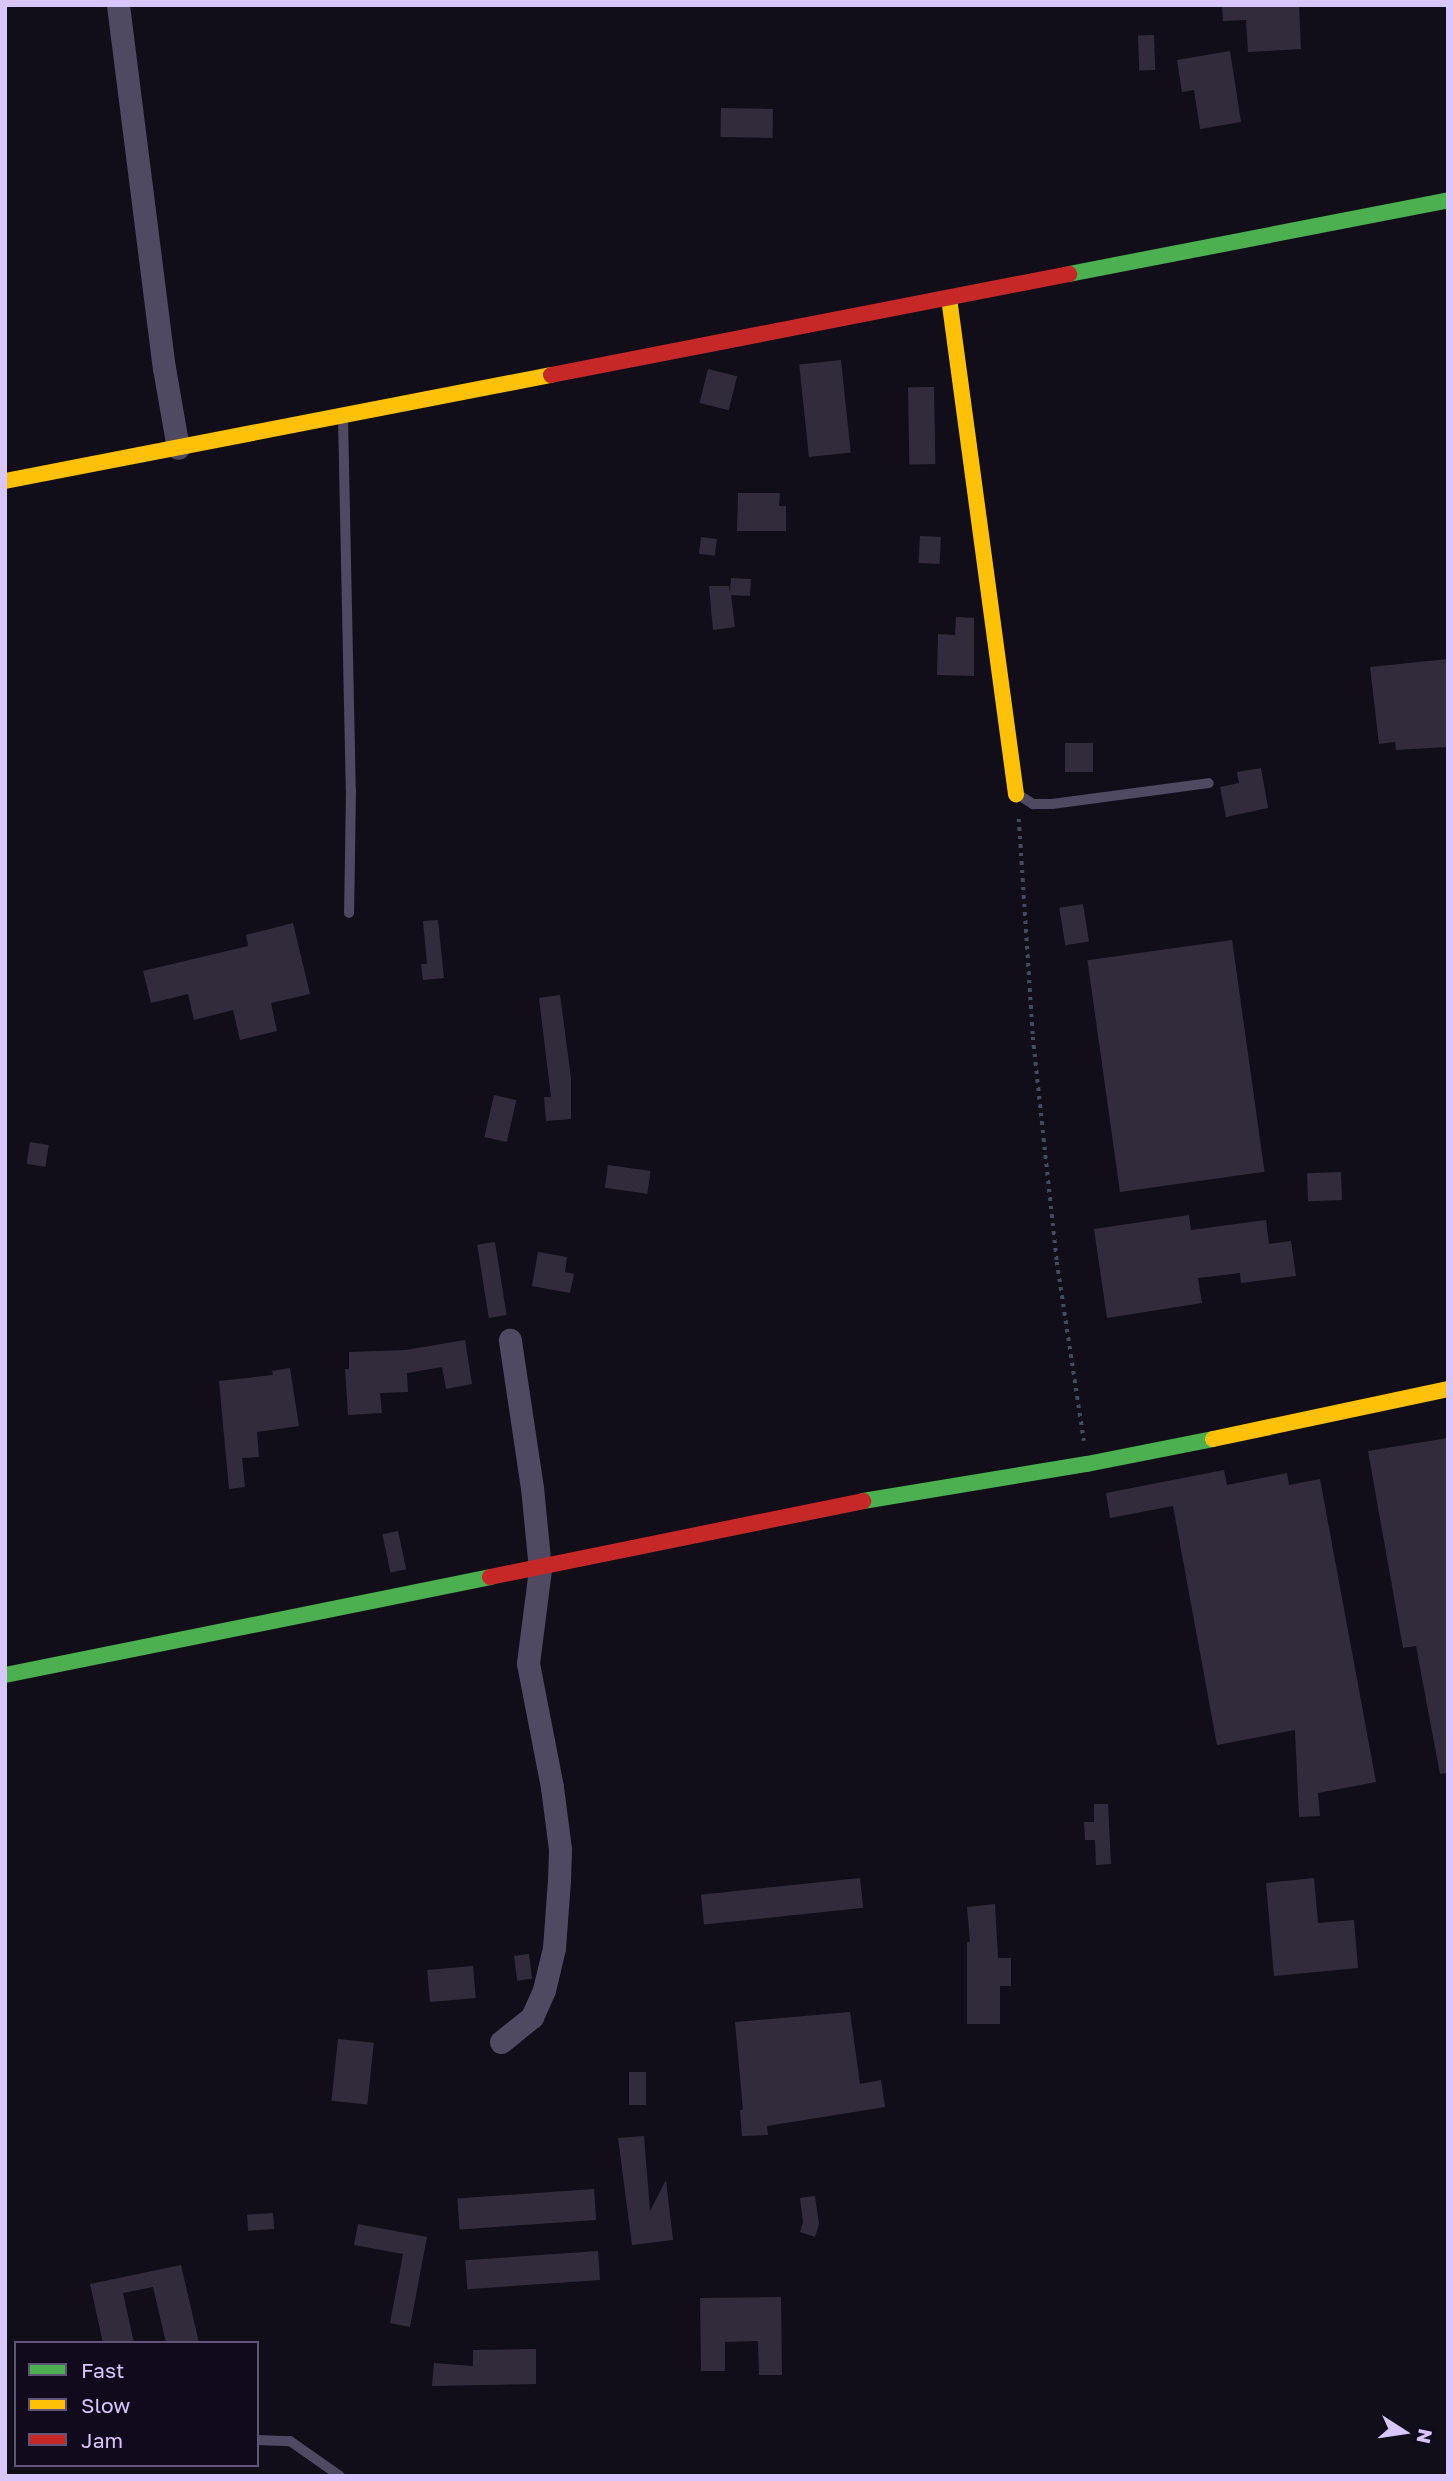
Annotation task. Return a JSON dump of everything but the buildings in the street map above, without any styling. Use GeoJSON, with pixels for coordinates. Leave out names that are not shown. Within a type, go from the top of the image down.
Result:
{"type":"FeatureCollection","features":[{"type":"Feature","properties":{"kind":"street"},"geometry":{"type":"LineString","coordinates":[[118,5],[162,354],[178,448]]}},
{"type":"Feature","properties":{"kind":"street"},"geometry":{"type":"LineString","coordinates":[[5,481],[1448,200]]}},
{"type":"Feature","properties":{"kind":"street"},"geometry":{"type":"LineString","coordinates":[[949,298],[1016,794]]}},
{"type":"Feature","properties":{"kind":"street"},"geometry":{"type":"LineString","coordinates":[[501,2042],[524,2025],[538,2005],[550,1972],[558,1919],[560,1849],[552,1787],[528,1663],[540,1569],[532,1488],[510,1340]]}},
{"type":"Feature","properties":{"kind":"street"},"geometry":{"type":"LineString","coordinates":[[5,1675],[540,1569],[881,1497],[1087,1464],[1328,1417],[1448,1389]]}},
{"type":"Feature","properties":{"kind":"lane"},"geometry":{"type":"LineString","coordinates":[[343,416],[351,790],[349,913]]}},
{"type":"Feature","properties":{"kind":"lane"},"geometry":{"type":"LineString","coordinates":[[1016,794],[1033,804],[1052,804],[1209,783]]}},
{"type":"Feature","properties":{"kind":"lane"},"geometry":{"type":"LineString","coordinates":[[259,2440],[290,2441],[340,2476]]}},
{"type":"Feature","properties":{"kind":"path"},"geometry":{"type":"LineString","coordinates":[[1016,794],[1033,1037],[1057,1262],[1087,1464]]}},
{"type":"Feature","properties":{"kind":"traffic: fast"},"geometry":{"type":"LineString","coordinates":[[1069,274],[1448,200]]}},
{"type":"Feature","properties":{"kind":"traffic: fast"},"geometry":{"type":"LineString","coordinates":[[863,1501],[1087,1464],[1213,1439]]}},
{"type":"Feature","properties":{"kind":"traffic: fast"},"geometry":{"type":"LineString","coordinates":[[5,1675],[490,1577]]}},
{"type":"Feature","properties":{"kind":"traffic: slow"},"geometry":{"type":"LineString","coordinates":[[949,298],[1016,794]]}},
{"type":"Feature","properties":{"kind":"traffic: slow"},"geometry":{"type":"LineString","coordinates":[[5,481],[551,375]]}},
{"type":"Feature","properties":{"kind":"traffic: slow"},"geometry":{"type":"LineString","coordinates":[[1213,1439],[1448,1389]]}},
{"type":"Feature","properties":{"kind":"traffic: jam"},"geometry":{"type":"LineString","coordinates":[[551,375],[1069,274]]}},
{"type":"Feature","properties":{"kind":"traffic: jam"},"geometry":{"type":"LineString","coordinates":[[490,1577],[863,1501]]}}]}
